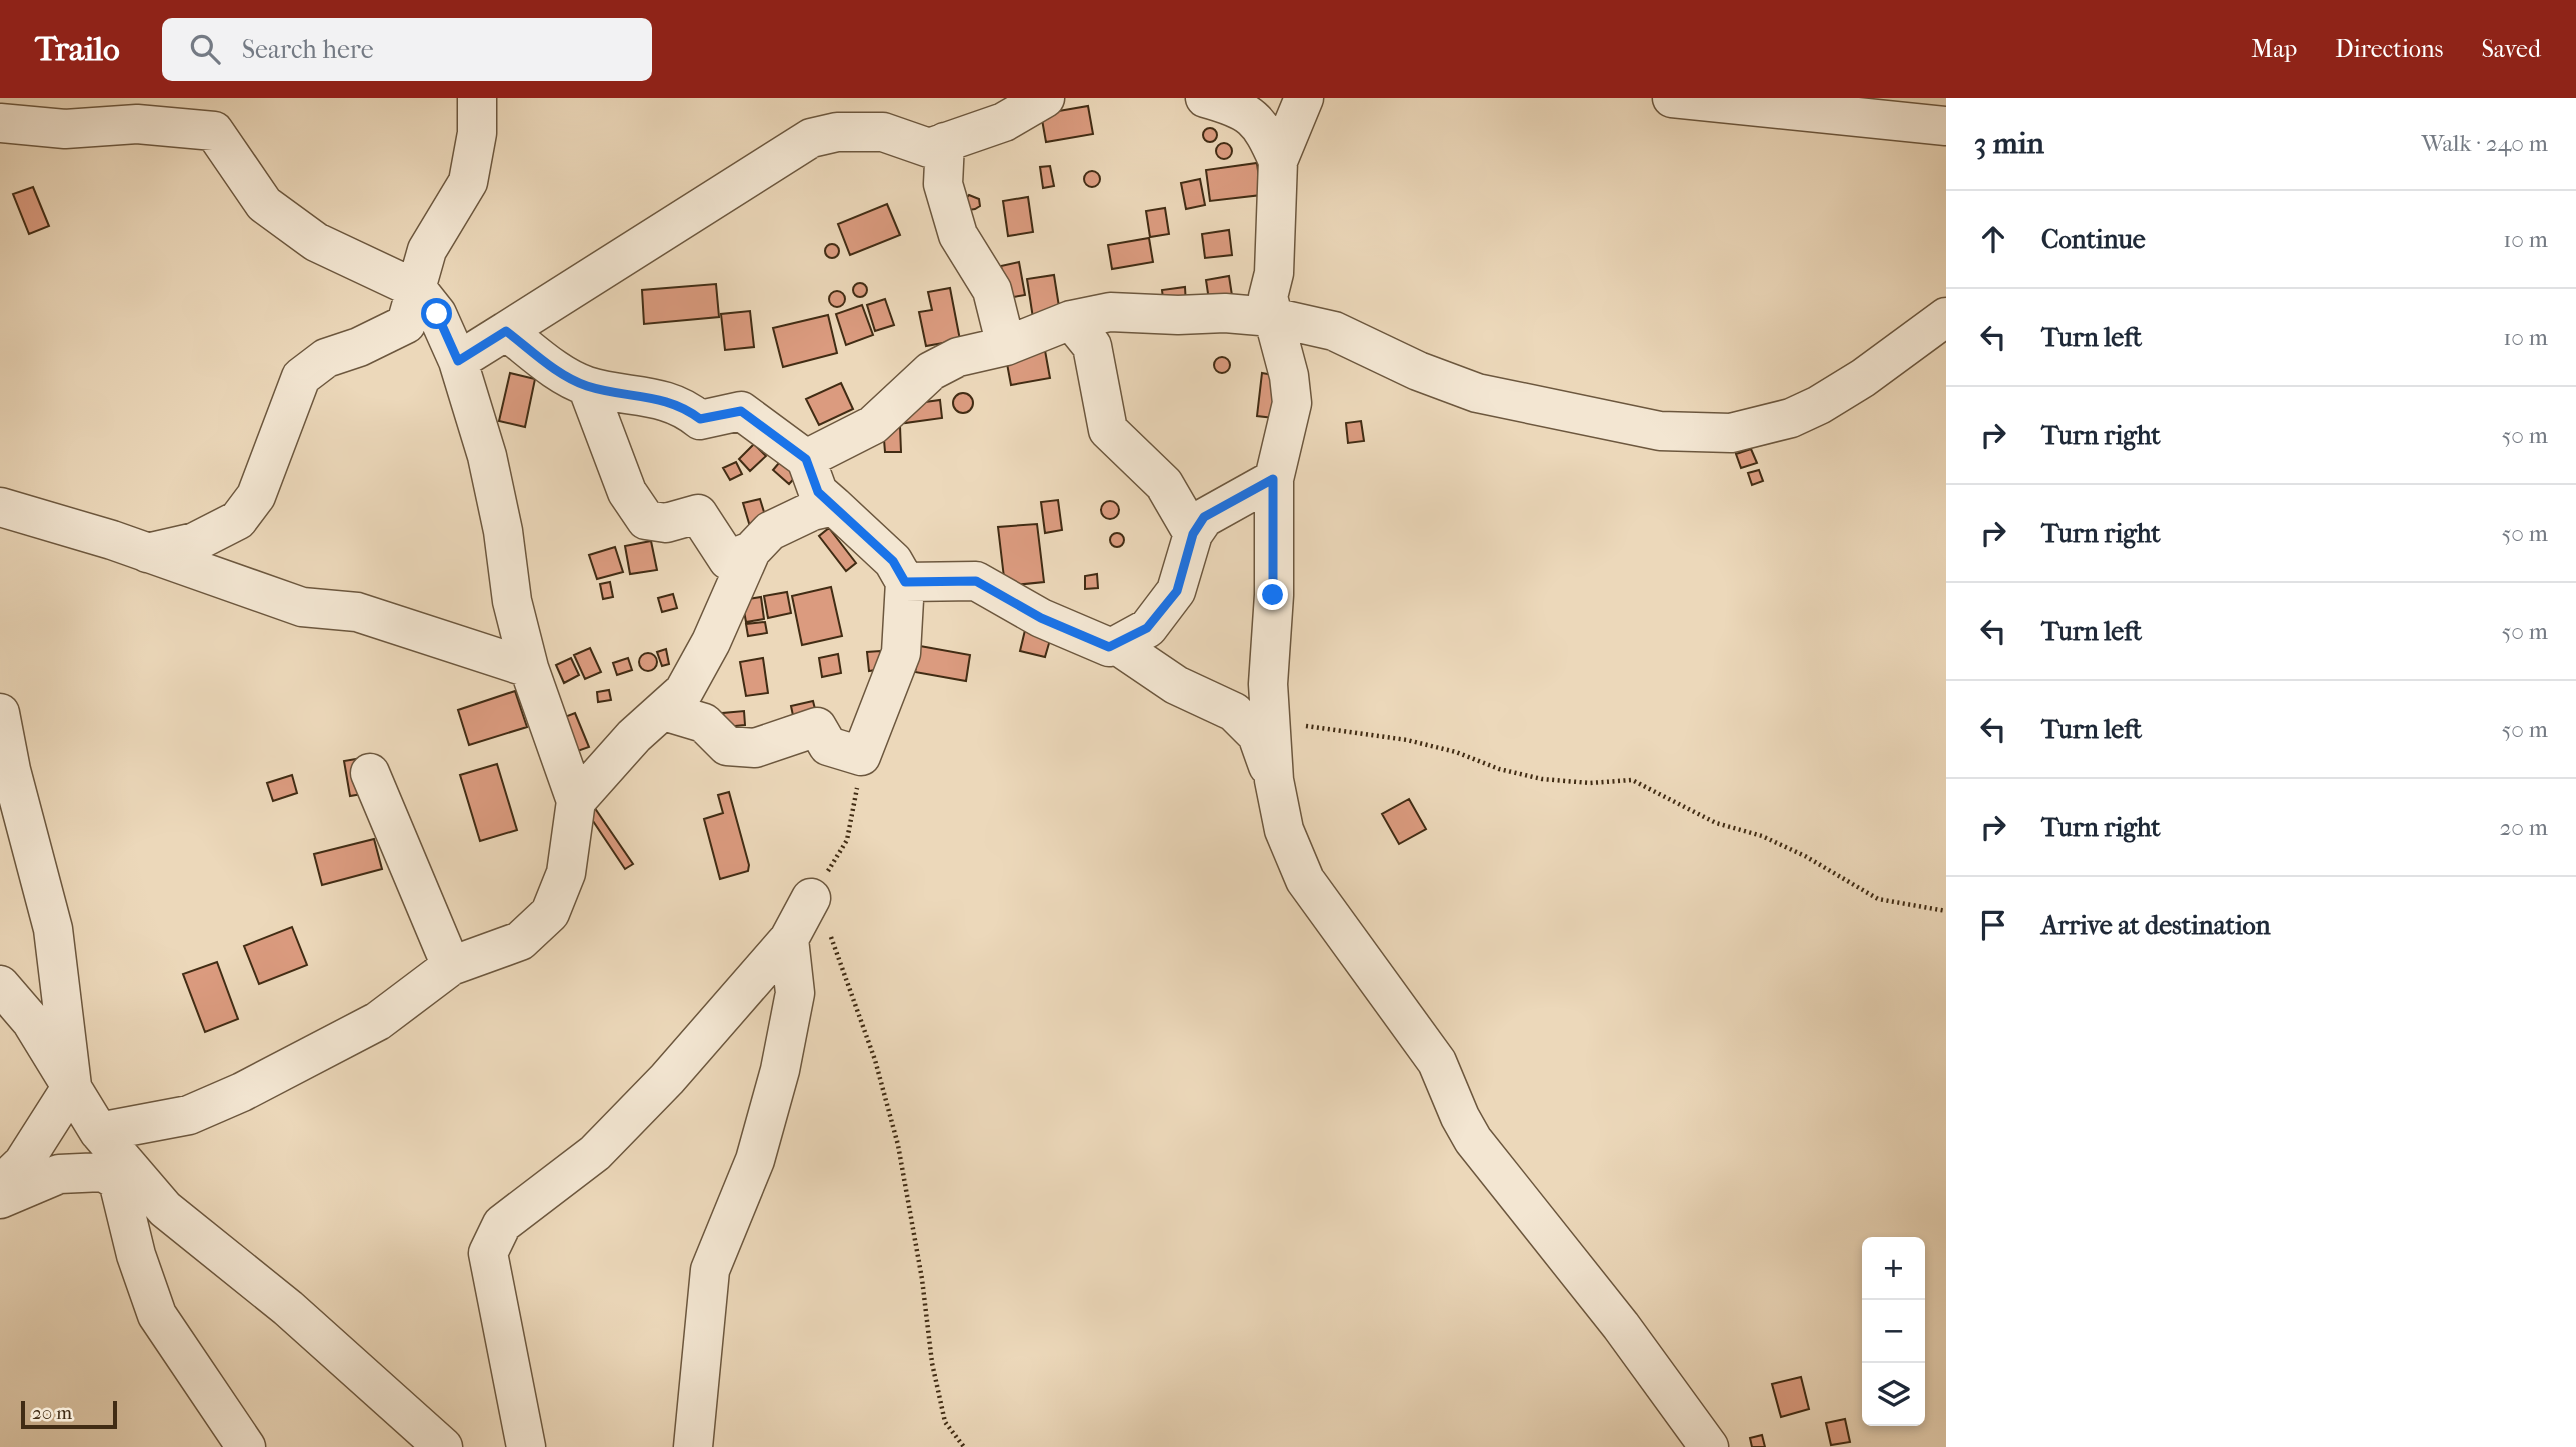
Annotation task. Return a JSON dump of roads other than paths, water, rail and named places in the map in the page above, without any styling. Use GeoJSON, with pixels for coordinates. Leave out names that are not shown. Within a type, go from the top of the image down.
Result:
{"type":"FeatureCollection","features":[{"type":"Feature","properties":{"kind":"street"},"geometry":{"type":"LineString","coordinates":[[148,553],[195,542],[238,520],[256,496],[302,377],[326,358],[359,347],[406,324],[418,290],[427,250],[468,182],[477,133],[477,98]]}},
{"type":"Feature","properties":{"kind":"street"},"geometry":{"type":"LineString","coordinates":[[458,361],[811,138],[836,132],[883,132],[929,148],[1004,122],[1043,98]]}},
{"type":"Feature","properties":{"kind":"street"},"geometry":{"type":"LineString","coordinates":[[1205,98],[1223,103],[1255,120],[1262,126],[1279,161]]}},
{"type":"Feature","properties":{"kind":"street"},"geometry":{"type":"LineString","coordinates":[[1304,98],[1279,161],[1274,273],[1268,297],[1289,376],[1292,403],[1273,479],[1273,595],[1268,684],[1274,780],[1284,830],[1305,880],[1437,1062],[1460,1117],[1473,1140],[1621,1325],[1709,1447]]}},
{"type":"Feature","properties":{"kind":"street"},"geometry":{"type":"LineString","coordinates":[[1672,98],[1946,126]]}},
{"type":"Feature","properties":{"kind":"street"},"geometry":{"type":"LineString","coordinates":[[0,123],[65,129],[137,124],[214,131],[264,204],[316,242],[418,290],[437,314],[458,361],[487,456],[503,531],[512,601],[528,668],[576,801],[566,873],[550,914],[520,942],[451,966],[378,1021],[242,1092],[189,1115],[99,1132]]}},
{"type":"Feature","properties":{"kind":"street"},"geometry":{"type":"LineString","coordinates":[[945,142],[943,184],[958,234],[992,290],[1006,346]]}},
{"type":"Feature","properties":{"kind":"street"},"geometry":{"type":"LineString","coordinates":[[806,459],[873,425],[931,371],[958,357],[1006,346],[1071,320],[1110,312],[1178,315],[1225,313],[1272,317],[1334,331],[1418,370],[1477,393],[1660,431],[1731,433],[1791,418],[1819,405],[1863,378],[1946,317]]}},
{"type":"Feature","properties":{"kind":"street"},"geometry":{"type":"LineString","coordinates":[[1071,320],[1092,346],[1108,430],[1164,484],[1193,534]]}},
{"type":"Feature","properties":{"kind":"street"},"geometry":{"type":"LineString","coordinates":[[506,331],[567,377],[587,386],[681,404],[700,419],[741,411],[806,459],[818,492],[893,561],[905,582],[901,653],[860,756],[828,746],[817,727],[755,748],[727,746],[704,723],[664,711]]}},
{"type":"Feature","properties":{"kind":"street"},"geometry":{"type":"LineString","coordinates":[[587,386],[627,492],[646,520],[666,523],[698,514],[728,560],[751,551]]}},
{"type":"Feature","properties":{"kind":"street"},"geometry":{"type":"LineString","coordinates":[[905,582],[976,581],[1041,618],[1109,647],[1147,628],[1177,591],[1193,534],[1204,517],[1273,479]]}},
{"type":"Feature","properties":{"kind":"street"},"geometry":{"type":"LineString","coordinates":[[576,801],[634,736],[684,691],[711,642],[751,551],[770,531],[812,511],[834,506]]}},
{"type":"Feature","properties":{"kind":"street"},"geometry":{"type":"LineString","coordinates":[[0,507],[148,553],[302,607],[357,612],[528,668]]}},
{"type":"Feature","properties":{"kind":"street"},"geometry":{"type":"LineString","coordinates":[[1116,645],[1175,685],[1234,712],[1257,735],[1274,780]]}},
{"type":"Feature","properties":{"kind":"street"},"geometry":{"type":"LineString","coordinates":[[0,713],[11,770],[53,929],[72,1086],[23,1163],[0,1185]]}},
{"type":"Feature","properties":{"kind":"street"},"geometry":{"type":"LineString","coordinates":[[370,773],[451,966]]}},
{"type":"Feature","properties":{"kind":"street"},"geometry":{"type":"LineString","coordinates":[[526,1447],[488,1253],[502,1224],[595,1153],[667,1079],[789,939],[811,898]]}},
{"type":"Feature","properties":{"kind":"street"},"geometry":{"type":"LineString","coordinates":[[693,1447],[710,1270],[755,1160],[780,1069],[795,993],[789,939]]}},
{"type":"Feature","properties":{"kind":"street"},"geometry":{"type":"LineString","coordinates":[[0,985],[31,1021],[99,1132],[165,1209]]}},
{"type":"Feature","properties":{"kind":"street"},"geometry":{"type":"LineString","coordinates":[[0,1199],[59,1174],[103,1172],[165,1209],[288,1308],[443,1447]]}},
{"type":"Feature","properties":{"kind":"street"},"geometry":{"type":"LineString","coordinates":[[118,1181],[136,1255],[157,1315],[246,1447]]}}]}
